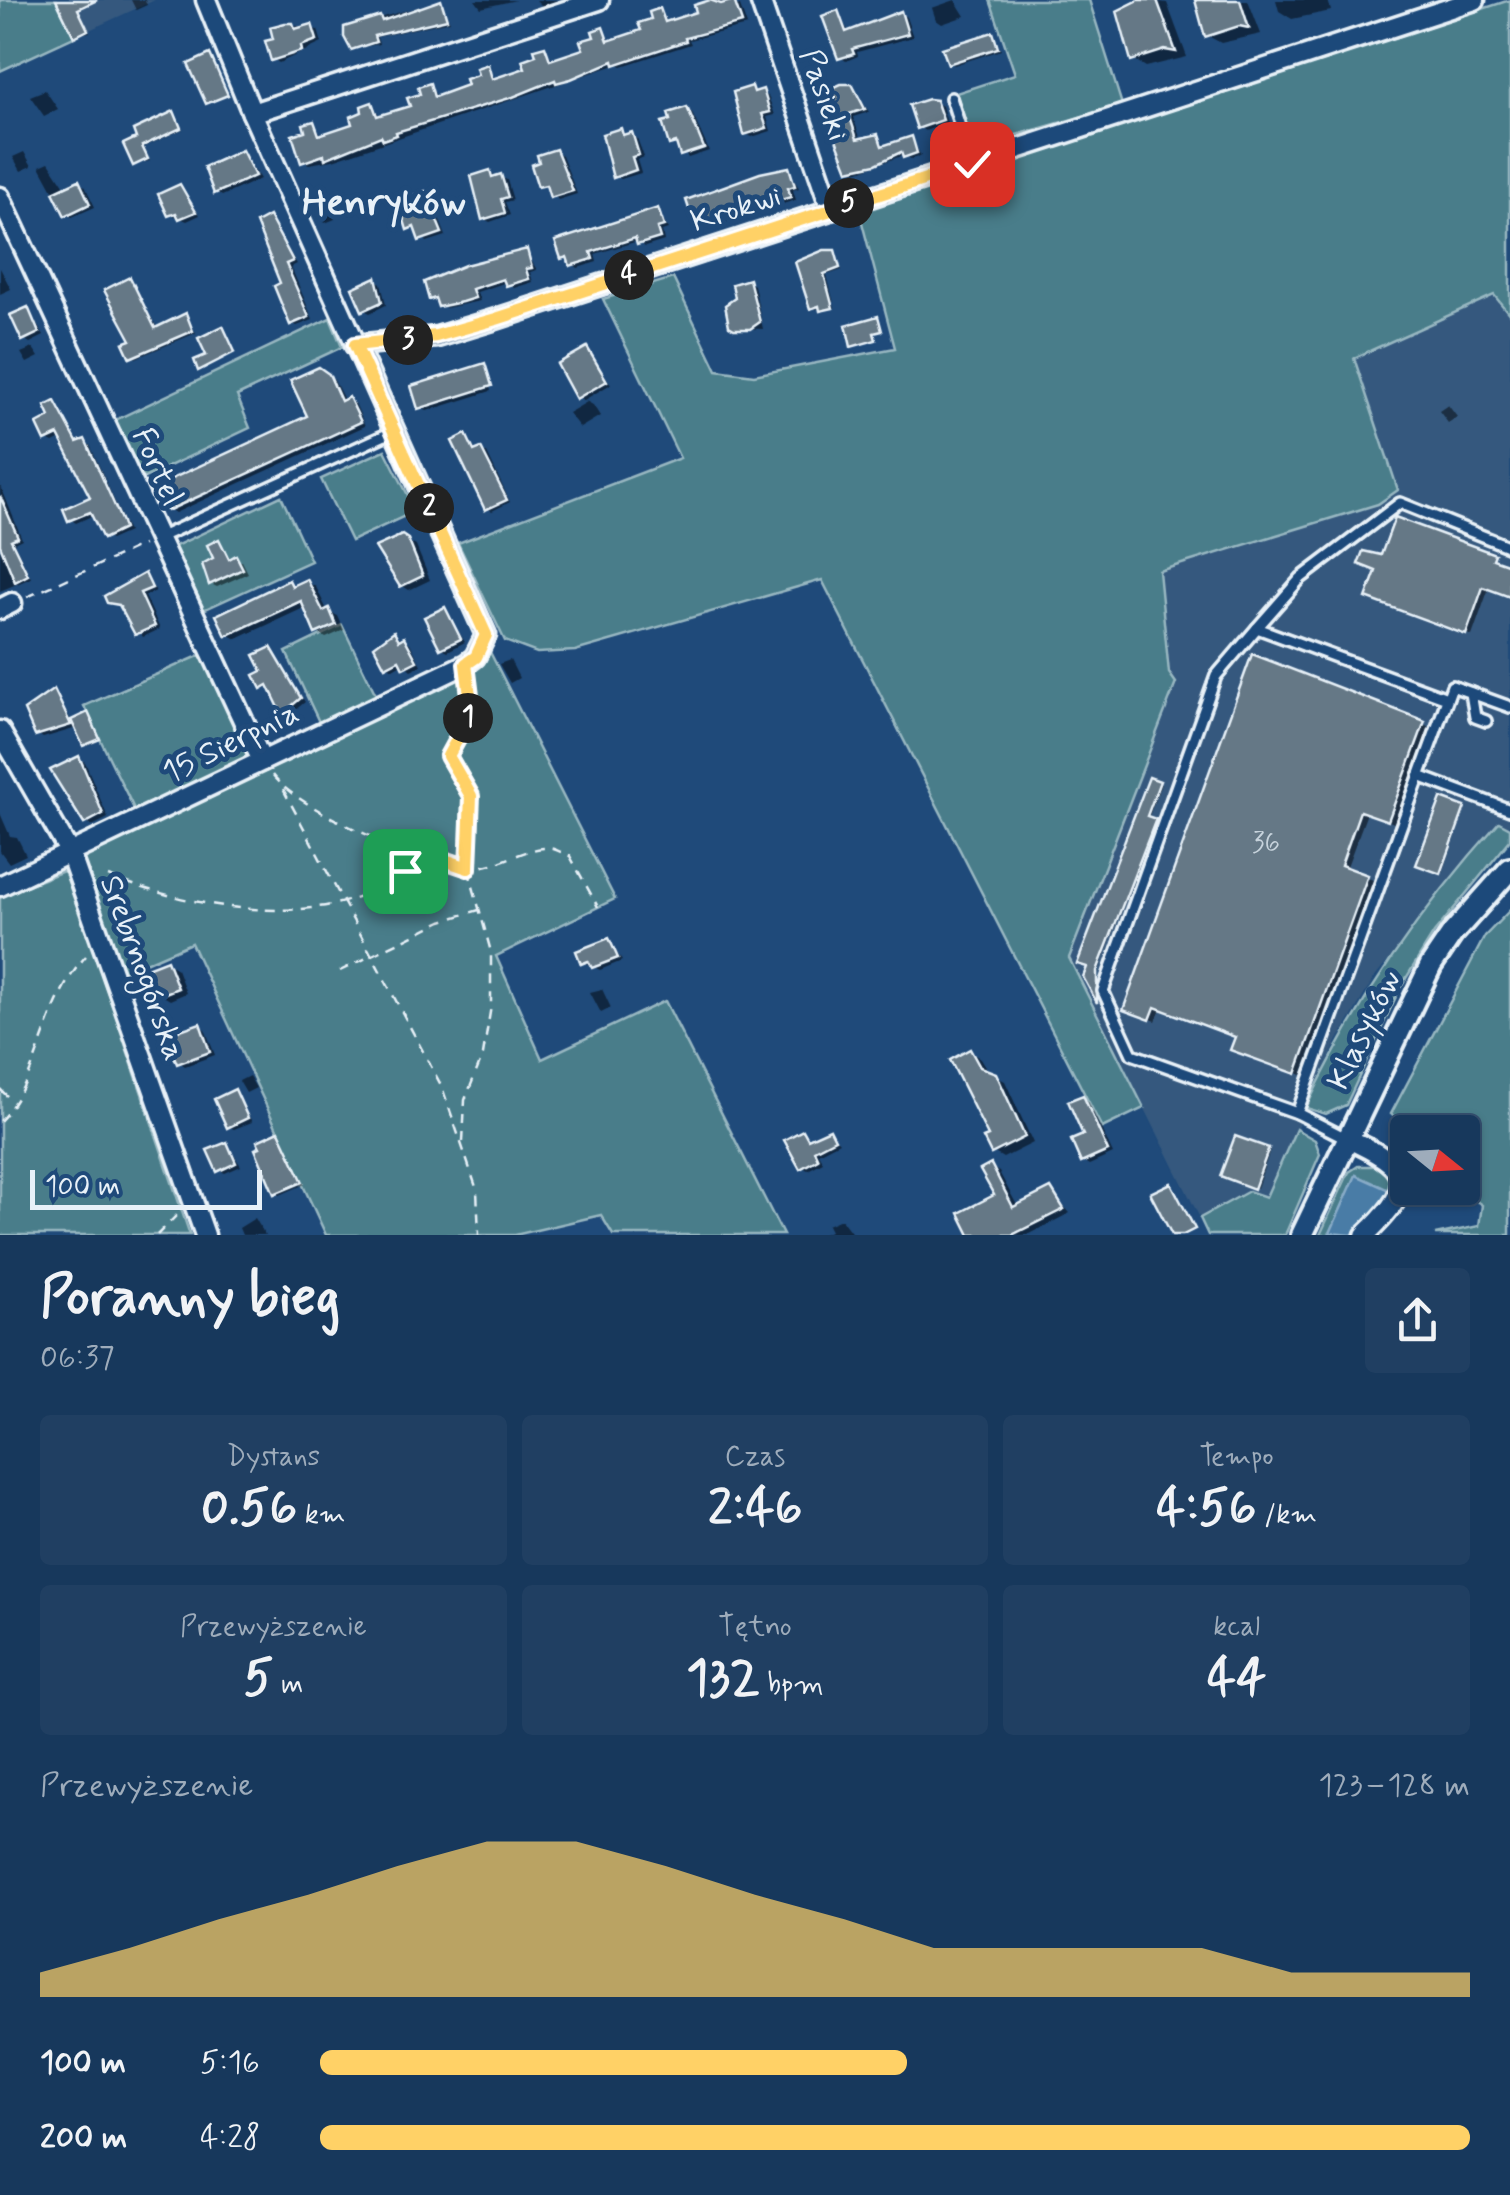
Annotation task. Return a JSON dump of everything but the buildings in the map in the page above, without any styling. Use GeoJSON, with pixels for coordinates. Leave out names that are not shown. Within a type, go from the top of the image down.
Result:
{"type":"FeatureCollection","features":[{"type":"Feature","properties":{"kind":"street"},"geometry":{"type":"LineString","coordinates":[[206,0],[252,113],[394,431]]}},
{"type":"Feature","properties":{"kind":"street"},"geometry":{"type":"LineString","coordinates":[[252,113],[599,0]]}},
{"type":"Feature","properties":{"kind":"street","name":"Pasieki"},"geometry":{"type":"LineString","coordinates":[[760,0],[831,209]]}},
{"type":"Feature","properties":{"kind":"street","name":"Krokwi"},"geometry":{"type":"LineString","coordinates":[[355,345],[452,332],[972,164],[1439,6],[1475,0]]}},
{"type":"Feature","properties":{"kind":"street","name":"Fortel"},"geometry":{"type":"LineString","coordinates":[[0,197],[262,761]]}},
{"type":"Feature","properties":{"kind":"street","name":"15 Sierpnia"},"geometry":{"type":"LineString","coordinates":[[0,886],[466,664],[482,646],[484,629],[394,431]]}},
{"type":"Feature","properties":{"kind":"street","name":"Srebrnogórska"},"geometry":{"type":"LineString","coordinates":[[0,731],[70,853],[204,1235]]}},
{"type":"Feature","properties":{"kind":"street","name":"Klasyków"},"geometry":{"type":"LineString","coordinates":[[1302,1235],[1431,965],[1452,934],[1510,870]]}},
{"type":"Feature","properties":{"kind":"street"},"geometry":{"type":"LineString","coordinates":[[1346,1138],[1388,1157],[1400,1182],[1400,1197],[1392,1210],[1365,1235]]}},
{"type":"Feature","properties":{"kind":"lane"},"geometry":{"type":"LineString","coordinates":[[951,98],[972,164]]}},
{"type":"Feature","properties":{"kind":"lane"},"geometry":{"type":"LineString","coordinates":[[156,539],[394,431]]}},
{"type":"Feature","properties":{"kind":"lane"},"geometry":{"type":"LineString","coordinates":[[1346,1138],[1297,1113],[1132,1054],[1103,991],[1216,676],[1301,578],[1400,503],[1510,547]]}},
{"type":"Feature","properties":{"kind":"lane"},"geometry":{"type":"LineString","coordinates":[[1257,628],[1447,698]]}},
{"type":"Feature","properties":{"kind":"lane"},"geometry":{"type":"LineString","coordinates":[[1297,1113],[1452,686],[1510,707]]}},
{"type":"Feature","properties":{"kind":"lane"},"geometry":{"type":"LineString","coordinates":[[1471,693],[1475,717],[1486,721]]}},
{"type":"Feature","properties":{"kind":"lane"},"geometry":{"type":"LineString","coordinates":[[1419,776],[1510,810]]}},
{"type":"Feature","properties":{"kind":"path"},"geometry":{"type":"LineString","coordinates":[[6,606],[156,539]]}},
{"type":"Feature","properties":{"kind":"path"},"geometry":{"type":"LineString","coordinates":[[463,1142],[465,1100],[483,1055],[491,1006],[491,952],[468,868],[471,796],[448,756],[472,712],[466,664]]}},
{"type":"Feature","properties":{"kind":"path"},"geometry":{"type":"LineString","coordinates":[[262,761],[283,789],[442,1087],[476,1190],[479,1235]]}},
{"type":"Feature","properties":{"kind":"path"},"geometry":{"type":"LineString","coordinates":[[283,789],[333,820],[468,868],[497,866],[548,848],[570,856],[598,907]]}},
{"type":"Feature","properties":{"kind":"path"},"geometry":{"type":"LineString","coordinates":[[108,876],[145,890],[237,907],[276,909],[343,902],[370,893],[427,854]]}},
{"type":"Feature","properties":{"kind":"path"},"geometry":{"type":"LineString","coordinates":[[340,972],[442,921],[480,909]]}},
{"type":"Feature","properties":{"kind":"path"},"geometry":{"type":"LineString","coordinates":[[0,1121],[14,1103],[62,986],[100,940]]}},
{"type":"Feature","properties":{"kind":"path"},"geometry":{"type":"LineString","coordinates":[[0,1089],[14,1103]]}},
{"type":"Feature","properties":{"kind":"path"},"geometry":{"type":"LineString","coordinates":[[157,1235],[178,1214],[195,1208]]}},
{"type":"Feature","properties":{"kind":"shaded area"},"geometry":{"type":"Polygon","coordinates":[[[56,0],[155,0],[74,37],[56,0]]]}},
{"type":"Feature","properties":{"kind":"shaded area"},"geometry":{"type":"Polygon","coordinates":[[[1495,295],[1510,315],[1510,828],[1498,822],[1373,980],[1337,1042],[1265,1197],[1249,1191],[1200,1218],[1069,958],[1176,683],[1169,673],[1158,571],[1378,504],[1354,358],[1495,295]]]}},
{"type":"Feature","properties":{"kind":"shaded area"},"geometry":{"type":"Polygon","coordinates":[[[1356,1175],[1389,1190],[1382,1205],[1352,1235],[1330,1233],[1356,1175]]]}},
{"type":"Feature","properties":{"kind":"green space"},"geometry":{"type":"Polygon","coordinates":[[[0,0],[56,0],[74,37],[0,71],[0,0]]]}},
{"type":"Feature","properties":{"kind":"green space"},"geometry":{"type":"Polygon","coordinates":[[[990,0],[1089,0],[1122,105],[974,147],[956,93],[1015,74],[990,0]]]}},
{"type":"Feature","properties":{"kind":"green space"},"geometry":{"type":"Polygon","coordinates":[[[1510,0],[1510,315],[1494,295],[1354,358],[1398,490],[1378,504],[1159,571],[1169,673],[1176,683],[1069,958],[1144,1108],[1102,1128],[822,580],[575,651],[537,653],[505,641],[458,543],[680,458],[603,299],[673,278],[717,370],[754,375],[895,348],[859,211],[1510,0]]]}},
{"type":"Feature","properties":{"kind":"green space"},"geometry":{"type":"Polygon","coordinates":[[[330,318],[342,347],[237,396],[250,428],[140,480],[113,421],[330,318]]]}},
{"type":"Feature","properties":{"kind":"green space"},"geometry":{"type":"Polygon","coordinates":[[[385,450],[416,511],[351,541],[321,479],[385,450]]]}},
{"type":"Feature","properties":{"kind":"green space"},"geometry":{"type":"Polygon","coordinates":[[[281,496],[311,561],[201,611],[171,548],[281,496]]]}},
{"type":"Feature","properties":{"kind":"green space"},"geometry":{"type":"Polygon","coordinates":[[[342,625],[377,697],[320,724],[286,652],[342,625]]]}},
{"type":"Feature","properties":{"kind":"green space"},"geometry":{"type":"Polygon","coordinates":[[[489,650],[615,899],[496,956],[542,1059],[665,1001],[783,1235],[613,1235],[601,1215],[515,1235],[326,1235],[191,943],[124,972],[78,855],[477,664],[489,650]]]}},
{"type":"Feature","properties":{"kind":"green space"},"geometry":{"type":"Polygon","coordinates":[[[201,655],[250,759],[136,813],[84,706],[201,655]]]}},
{"type":"Feature","properties":{"kind":"green space"},"geometry":{"type":"Polygon","coordinates":[[[1499,822],[1510,828],[1510,840],[1434,933],[1400,988],[1346,1105],[1326,1114],[1306,1108],[1392,958],[1499,822]]]}},
{"type":"Feature","properties":{"kind":"green space"},"geometry":{"type":"Polygon","coordinates":[[[66,870],[190,1235],[0,1235],[0,896],[66,870]]]}},
{"type":"Feature","properties":{"kind":"green space"},"geometry":{"type":"Polygon","coordinates":[[[1510,910],[1510,1235],[1435,1235],[1479,1226],[1480,1115],[1391,1114],[1485,936],[1510,910]]]}},
{"type":"Feature","properties":{"kind":"green space"},"geometry":{"type":"Polygon","coordinates":[[[1296,1129],[1315,1140],[1320,1154],[1285,1235],[1208,1235],[1200,1218],[1249,1191],[1266,1197],[1296,1129]]]}},
{"type":"Feature","properties":{"kind":"green space"},"geometry":{"type":"Polygon","coordinates":[[[1375,1161],[1389,1173],[1390,1194],[1382,1205],[1388,1191],[1330,1233],[1334,1235],[1320,1235],[1349,1172],[1358,1166],[1373,1166],[1375,1161]]]}},
{"type":"Feature","properties":{"kind":"district","name":"Henryków"},"geometry":{"type":"Point","coordinates":[384,203]}},
{"type":"Feature","properties":{"kind":"route"},"geometry":{"type":"LineString","coordinates":[[405,871],[427,854],[468,868],[471,796],[448,756],[472,712],[466,664],[476,657],[486,635],[355,345],[436,336],[496,319],[972,164]]}}]}
